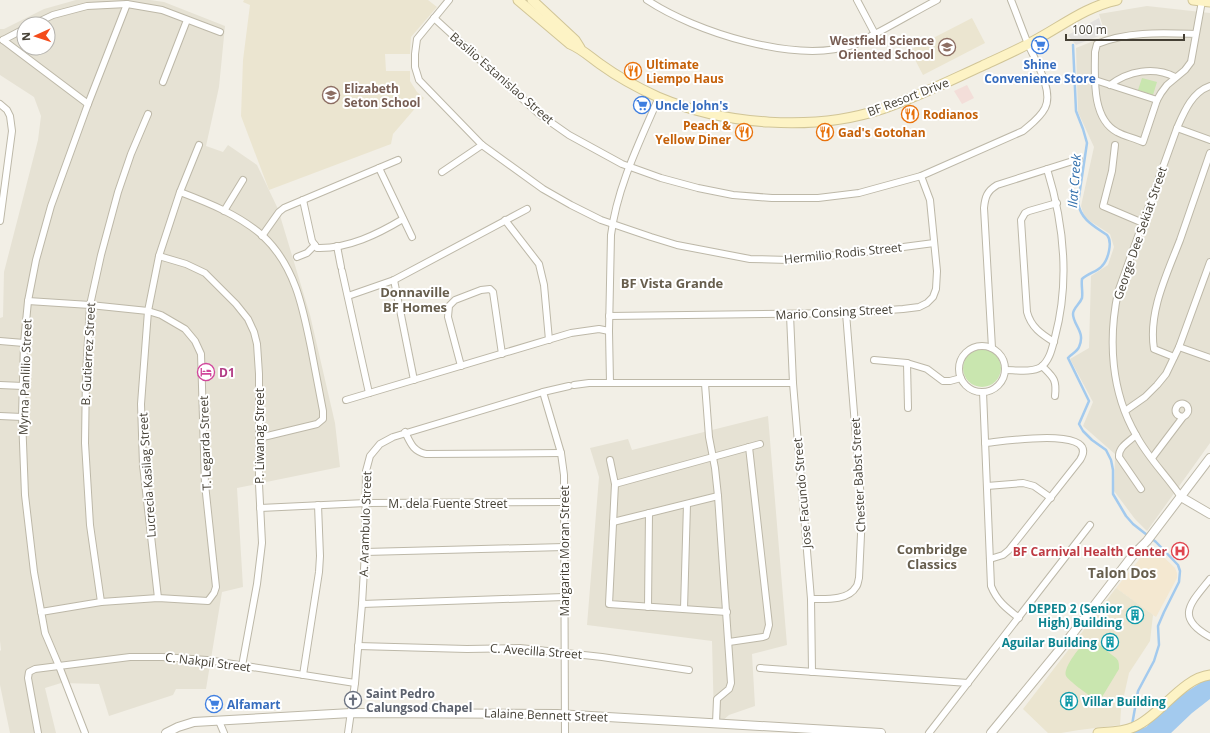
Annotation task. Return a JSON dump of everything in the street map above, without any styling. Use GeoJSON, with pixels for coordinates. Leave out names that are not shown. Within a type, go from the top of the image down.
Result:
{"type":"FeatureCollection","features":[{"type":"Feature","properties":{"kind":"main road","name":"BF Resort Drive"},"geometry":{"type":"LineString","coordinates":[[518,0],[570,44],[580,48],[628,82],[659,97],[700,111],[740,119],[775,123],[816,122],[848,118],[882,109],[928,91],[1028,44],[1081,13],[1117,0]]}},
{"type":"Feature","properties":{"kind":"main road","name":"BF Resort Drive"},"geometry":{"type":"LineString","coordinates":[[532,0],[575,40],[580,48]]}},
{"type":"Feature","properties":{"kind":"main road"},"geometry":{"type":"LineString","coordinates":[[1098,733],[1133,728],[1149,718],[1189,684],[1210,675]]}},
{"type":"Feature","properties":{"kind":"street","name":"Hermilio Rodis Street"},"geometry":{"type":"LineString","coordinates":[[449,0],[417,39],[415,67],[419,80],[482,145],[544,189],[578,208],[612,224],[677,245],[750,259],[789,260],[934,243]]}},
{"type":"Feature","properties":{"kind":"street"},"geometry":{"type":"LineString","coordinates":[[646,0],[660,9],[695,25],[729,37],[775,47],[803,51],[829,51],[855,45],[900,21],[924,3],[936,0]]}},
{"type":"Feature","properties":{"kind":"street"},"geometry":{"type":"LineString","coordinates":[[857,0],[875,34]]}},
{"type":"Feature","properties":{"kind":"street","name":"Basilio Estanislao Street"},"geometry":{"type":"LineString","coordinates":[[434,18],[539,114],[569,135],[602,154],[630,167],[698,188],[733,195],[772,198],[818,198],[859,193],[921,176],[1023,131],[1037,119],[1046,108],[1048,95],[1043,78],[1011,0]]}},
{"type":"Feature","properties":{"kind":"street"},"geometry":{"type":"LineString","coordinates":[[1196,34],[1152,33],[1125,37],[1097,44],[1095,52],[1096,98],[1101,113],[1107,124],[1116,131],[1142,142],[1157,100],[1167,85],[1191,62],[1196,34],[1201,1]]}},
{"type":"Feature","properties":{"kind":"street"},"geometry":{"type":"LineString","coordinates":[[51,16],[87,6],[127,4],[162,10],[220,32]]}},
{"type":"Feature","properties":{"kind":"street","name":"Myrna Panlilio Street"},"geometry":{"type":"LineString","coordinates":[[85,733],[60,666],[45,633],[40,612],[29,540],[25,495],[22,417],[24,343],[28,301],[36,260],[51,206],[88,104],[127,4]]}},
{"type":"Feature","properties":{"kind":"street"},"geometry":{"type":"LineString","coordinates":[[162,82],[186,20]]}},
{"type":"Feature","properties":{"kind":"street"},"geometry":{"type":"LineString","coordinates":[[16,33],[2,40],[88,104]]}},
{"type":"Feature","properties":{"kind":"street"},"geometry":{"type":"LineString","coordinates":[[1110,85],[1119,78],[1129,74],[1158,70],[1175,77]]}},
{"type":"Feature","properties":{"kind":"street"},"geometry":{"type":"LineString","coordinates":[[1095,80],[1157,100]]}},
{"type":"Feature","properties":{"kind":"street","name":"George Dee Sekiat Street"},"geometry":{"type":"LineString","coordinates":[[1181,497],[1136,436],[1125,411],[1119,397],[1116,382],[1112,340],[1118,292],[1177,128],[1186,107],[1204,88],[1210,86]]}},
{"type":"Feature","properties":{"kind":"street"},"geometry":{"type":"LineString","coordinates":[[610,383],[610,235],[630,167],[659,97]]}},
{"type":"Feature","properties":{"kind":"street"},"geometry":{"type":"LineString","coordinates":[[0,104],[7,110],[10,116],[12,131],[0,221]]}},
{"type":"Feature","properties":{"kind":"street","name":"B. Gutierrez Street"},"geometry":{"type":"LineString","coordinates":[[100,602],[90,525],[85,442],[86,374],[90,305],[101,255],[118,192],[131,154],[148,114]]}},
{"type":"Feature","properties":{"kind":"street"},"geometry":{"type":"LineString","coordinates":[[1177,128],[1210,140]]}},
{"type":"Feature","properties":{"kind":"street","name":"Lucrecia Kasilag Street"},"geometry":{"type":"LineString","coordinates":[[158,598],[143,458],[141,404],[148,311],[158,256],[180,192],[199,145]]}},
{"type":"Feature","properties":{"kind":"street"},"geometry":{"type":"LineString","coordinates":[[442,172],[482,145]]}},
{"type":"Feature","properties":{"kind":"street"},"geometry":{"type":"LineString","coordinates":[[1115,145],[1112,171],[1103,206],[1143,223]]}},
{"type":"Feature","properties":{"kind":"street"},"geometry":{"type":"LineString","coordinates":[[1174,357],[1154,349],[1152,338],[1152,321],[1210,153]]}},
{"type":"Feature","properties":{"kind":"street"},"geometry":{"type":"LineString","coordinates":[[992,348],[984,208],[987,193],[991,188],[997,185],[1079,159]]}},
{"type":"Feature","properties":{"kind":"street"},"geometry":{"type":"LineString","coordinates":[[262,236],[279,212],[303,200],[398,160]]}},
{"type":"Feature","properties":{"kind":"street"},"geometry":{"type":"LineString","coordinates":[[379,168],[412,237]]}},
{"type":"Feature","properties":{"kind":"street"},"geometry":{"type":"LineString","coordinates":[[1005,370],[1032,370],[1042,366],[1049,357],[1054,342],[1061,308],[1064,266],[1060,215],[1047,169]]}},
{"type":"Feature","properties":{"kind":"street","name":"Mario Consing Street"},"geometry":{"type":"LineString","coordinates":[[609,316],[790,315],[846,313],[919,307],[932,297],[936,288],[937,271],[930,200],[921,176]]}},
{"type":"Feature","properties":{"kind":"street"},"geometry":{"type":"LineString","coordinates":[[224,211],[243,180]]}},
{"type":"Feature","properties":{"kind":"street"},"geometry":{"type":"LineString","coordinates":[[180,192],[214,205],[262,236],[280,255],[298,292],[305,316],[323,419],[317,424],[259,438]]}},
{"type":"Feature","properties":{"kind":"street"},"geometry":{"type":"LineString","coordinates":[[303,200],[312,240],[317,248],[337,246],[364,239],[379,233],[403,218]]}},
{"type":"Feature","properties":{"kind":"street"},"geometry":{"type":"LineString","coordinates":[[1054,342],[1033,327],[1029,320],[1027,312],[1021,220],[1025,213],[1029,211],[1056,203]]}},
{"type":"Feature","properties":{"kind":"street"},"geometry":{"type":"LineString","coordinates":[[348,296],[394,280],[527,209]]}},
{"type":"Feature","properties":{"kind":"street"},"geometry":{"type":"LineString","coordinates":[[505,220],[539,264],[544,285],[549,340]]}},
{"type":"Feature","properties":{"kind":"street"},"geometry":{"type":"LineString","coordinates":[[296,256],[307,253],[314,245]]}},
{"type":"Feature","properties":{"kind":"street"},"geometry":{"type":"LineString","coordinates":[[337,246],[369,393]]}},
{"type":"Feature","properties":{"kind":"street","name":"P. Liwanag Street"},"geometry":{"type":"LineString","coordinates":[[158,256],[186,264],[205,273],[236,304],[248,320],[254,332],[257,344],[259,374],[260,508],[262,543],[260,563],[242,666]]}},
{"type":"Feature","properties":{"kind":"street"},"geometry":{"type":"LineString","coordinates":[[1125,411],[1145,397],[1166,374],[1179,347],[1210,262]]}},
{"type":"Feature","properties":{"kind":"street"},"geometry":{"type":"LineString","coordinates":[[394,280],[414,380]]}},
{"type":"Feature","properties":{"kind":"street"},"geometry":{"type":"LineString","coordinates":[[461,366],[448,316],[449,306],[455,300],[481,290],[490,289],[494,292],[502,354]]}},
{"type":"Feature","properties":{"kind":"street","name":"T. Legarda Street"},"geometry":{"type":"LineString","coordinates":[[28,301],[148,311],[161,315],[185,329],[196,341],[201,354],[206,484],[216,587],[214,593],[208,601],[158,598]]}},
{"type":"Feature","properties":{"kind":"street","name":"Chester Babst Street"},"geometry":{"type":"LineString","coordinates":[[811,600],[837,598],[848,594],[856,588],[859,578],[862,513],[846,313]]}},
{"type":"Feature","properties":{"kind":"street","name":"Jose Facundo Street"},"geometry":{"type":"LineString","coordinates":[[790,315],[793,383],[811,600],[812,672]]}},
{"type":"Feature","properties":{"kind":"street"},"geometry":{"type":"LineString","coordinates":[[346,400],[571,333],[599,329],[609,331]]}},
{"type":"Feature","properties":{"kind":"street"},"geometry":{"type":"LineString","coordinates":[[0,341],[24,343]]}},
{"type":"Feature","properties":{"kind":"street"},"geometry":{"type":"LineString","coordinates":[[976,346],[984,346],[992,348],[1002,357],[1005,370],[1003,378],[998,385],[991,390],[983,392],[969,388],[964,384],[959,370],[963,355],[976,346]]}},
{"type":"Feature","properties":{"kind":"street"},"geometry":{"type":"LineString","coordinates":[[1179,347],[1210,358]]}},
{"type":"Feature","properties":{"kind":"street"},"geometry":{"type":"LineString","coordinates":[[874,360],[906,364],[927,369],[943,381],[961,378]]}},
{"type":"Feature","properties":{"kind":"street"},"geometry":{"type":"LineString","coordinates":[[906,364],[908,408]]}},
{"type":"Feature","properties":{"kind":"street"},"geometry":{"type":"LineString","coordinates":[[1042,366],[1054,378],[1056,386],[1055,396]]}},
{"type":"Feature","properties":{"kind":"street","name":"A. Arambulo Street"},"geometry":{"type":"LineString","coordinates":[[348,733],[355,683],[362,604],[365,552],[366,471],[370,456],[380,444],[405,432],[543,392],[589,382],[705,384],[793,383]]}},
{"type":"Feature","properties":{"kind":"street"},"geometry":{"type":"LineString","coordinates":[[705,384],[709,437],[714,457],[718,496],[731,683],[729,689],[717,699],[716,723]]}},
{"type":"Feature","properties":{"kind":"street"},"geometry":{"type":"LineString","coordinates":[[0,385],[22,386]]}},
{"type":"Feature","properties":{"kind":"street","name":"Margarita Moran Street"},"geometry":{"type":"LineString","coordinates":[[543,392],[561,454],[564,475],[565,733]]}},
{"type":"Feature","properties":{"kind":"street"},"geometry":{"type":"LineString","coordinates":[[983,392],[991,586],[994,594],[1004,606],[1018,618]]}},
{"type":"Feature","properties":{"kind":"street"},"geometry":{"type":"LineString","coordinates":[[0,416],[22,417]]}},
{"type":"Feature","properties":{"kind":"street"},"geometry":{"type":"LineString","coordinates":[[1152,458],[1183,417]]}},
{"type":"Feature","properties":{"kind":"street"},"geometry":{"type":"LineString","coordinates":[[405,432],[418,453],[561,454]]}},
{"type":"Feature","properties":{"kind":"street"},"geometry":{"type":"LineString","coordinates":[[1136,436],[1120,449],[1119,457],[1141,489]]}},
{"type":"Feature","properties":{"kind":"street"},"geometry":{"type":"LineString","coordinates":[[985,443],[1052,437],[1077,442],[1082,445],[1084,450],[1083,456],[1010,550],[1003,555],[990,560]]}},
{"type":"Feature","properties":{"kind":"street"},"geometry":{"type":"LineString","coordinates":[[615,484],[760,444]]}},
{"type":"Feature","properties":{"kind":"street"},"geometry":{"type":"LineString","coordinates":[[729,642],[766,636],[768,625],[749,447]]}},
{"type":"Feature","properties":{"kind":"street"},"geometry":{"type":"LineString","coordinates":[[991,733],[1070,637],[1133,554],[1150,537],[1210,458]]}},
{"type":"Feature","properties":{"kind":"street"},"geometry":{"type":"LineString","coordinates":[[610,460],[615,484],[609,604],[727,612]]}},
{"type":"Feature","properties":{"kind":"street"},"geometry":{"type":"LineString","coordinates":[[987,486],[1023,483],[1034,486],[1051,498]]}},
{"type":"Feature","properties":{"kind":"street"},"geometry":{"type":"LineString","coordinates":[[613,522],[718,496]]}},
{"type":"Feature","properties":{"kind":"street"},"geometry":{"type":"LineString","coordinates":[[1181,497],[1210,514]]}},
{"type":"Feature","properties":{"kind":"street","name":"M. dela Fuente Street"},"geometry":{"type":"LineString","coordinates":[[260,508],[366,503],[563,502]]}},
{"type":"Feature","properties":{"kind":"street"},"geometry":{"type":"LineString","coordinates":[[684,609],[686,504]]}},
{"type":"Feature","properties":{"kind":"street"},"geometry":{"type":"LineString","coordinates":[[303,675],[320,562],[318,505]]}},
{"type":"Feature","properties":{"kind":"street"},"geometry":{"type":"LineString","coordinates":[[648,607],[649,513]]}},
{"type":"Feature","properties":{"kind":"street"},"geometry":{"type":"LineString","coordinates":[[929,733],[1090,525]]}},
{"type":"Feature","properties":{"kind":"street"},"geometry":{"type":"LineString","coordinates":[[365,552],[564,547]]}},
{"type":"Feature","properties":{"kind":"street"},"geometry":{"type":"LineString","coordinates":[[1210,579],[1190,605],[1189,612],[1192,624],[1198,630],[1210,637]]}},
{"type":"Feature","properties":{"kind":"street"},"geometry":{"type":"LineString","coordinates":[[362,604],[564,597]]}},
{"type":"Feature","properties":{"kind":"street"},"geometry":{"type":"LineString","coordinates":[[40,612],[100,602],[158,598]]}},
{"type":"Feature","properties":{"kind":"street","name":"C. Avecilla Street"},"geometry":{"type":"LineString","coordinates":[[358,646],[467,649],[520,648],[602,656],[690,670]]}},
{"type":"Feature","properties":{"kind":"street","name":"C. Nakpil Street"},"geometry":{"type":"LineString","coordinates":[[38,733],[28,675],[32,670],[130,657],[162,657],[207,660],[355,683]]}},
{"type":"Feature","properties":{"kind":"street"},"geometry":{"type":"LineString","coordinates":[[760,668],[968,683]]}},
{"type":"Feature","properties":{"kind":"street","name":"Lalaine Bennett Street"},"geometry":{"type":"LineString","coordinates":[[166,733],[194,722],[351,713],[564,714],[881,733]]}},
{"type":"Feature","properties":{"kind":"street"},"geometry":{"type":"LineString","coordinates":[[219,720],[224,733]]}},
{"type":"Feature","properties":{"kind":"shaded area"},"geometry":{"type":"Polygon","coordinates":[[[76,0],[150,0],[164,2],[225,26],[219,87],[206,146],[223,152],[228,145],[257,165],[278,209],[310,315],[335,423],[340,467],[237,488],[243,587],[222,592],[206,689],[176,689],[173,695],[109,716],[99,684],[61,683],[45,688],[56,733],[10,733],[0,685],[0,318],[3,317],[4,272],[38,140],[41,116],[34,97],[0,75],[0,29],[4,29],[16,23],[16,56],[56,56],[56,16],[30,16],[44,9],[76,0]]]}},
{"type":"Feature","properties":{"kind":"shaded area","name":"Elizabeth Seton School"},"geometry":{"type":"Polygon","coordinates":[[[244,0],[428,0],[437,7],[411,37],[410,54],[385,54],[386,71],[410,71],[410,81],[417,92],[424,98],[393,134],[391,144],[269,190],[241,116],[243,60],[250,5],[243,2],[244,0]]]}},
{"type":"Feature","properties":{"kind":"shaded area"},"geometry":{"type":"Polygon","coordinates":[[[1147,6],[1210,13],[1210,443],[1147,531],[1135,519],[1114,491],[1115,454],[1083,426],[1093,402],[1070,359],[1089,348],[1091,276],[1108,265],[1114,247],[1110,234],[1085,218],[1081,206],[1094,147],[1078,112],[1076,48],[1106,36],[1099,14],[1147,6]]]}},
{"type":"Feature","properties":{"kind":"shaded area","name":"Westfield Science Oriented School"},"geometry":{"type":"Polygon","coordinates":[[[972,18],[985,43],[923,75],[910,50],[972,18]]]}},
{"type":"Feature","properties":{"kind":"shaded area"},"geometry":{"type":"Polygon","coordinates":[[[1099,18],[1104,34],[1076,45],[1068,35],[1099,18]]]}},
{"type":"Feature","properties":{"kind":"shaded area"},"geometry":{"type":"Polygon","coordinates":[[[967,85],[974,98],[962,104],[954,91],[967,85]]]}},
{"type":"Feature","properties":{"kind":"shaded area"},"geometry":{"type":"Polygon","coordinates":[[[768,416],[787,645],[752,654],[755,706],[729,715],[722,721],[714,721],[712,641],[587,625],[599,477],[590,448],[628,439],[632,450],[768,416]]]}},
{"type":"Feature","properties":{"kind":"shaded area"},"geometry":{"type":"Polygon","coordinates":[[[1151,545],[1175,568],[1177,573],[1177,578],[1156,617],[1116,588],[1151,545]]]}},
{"type":"Feature","properties":{"kind":"shaded area"},"geometry":{"type":"Polygon","coordinates":[[[1116,588],[1156,617],[1153,615],[1150,641],[1129,673],[1121,709],[1120,725],[1061,733],[1048,733],[1023,709],[1116,588]]]}},
{"type":"Feature","properties":{"kind":"green space"},"geometry":{"type":"Polygon","coordinates":[[[1142,78],[1157,82],[1153,95],[1138,90],[1142,78]]]}},
{"type":"Feature","properties":{"kind":"green space"},"geometry":{"type":"Polygon","coordinates":[[[982,349],[992,352],[998,358],[1001,368],[998,378],[992,384],[982,387],[972,384],[966,378],[963,368],[966,358],[972,352],[982,349]]]}},
{"type":"Feature","properties":{"kind":"green space"},"geometry":{"type":"Polygon","coordinates":[[[1089,640],[1095,642],[1116,658],[1119,664],[1119,669],[1102,697],[1098,698],[1093,698],[1090,696],[1066,676],[1067,667],[1070,662],[1089,640]]]}},
{"type":"Feature","properties":{"kind":"water"},"geometry":{"type":"Polygon","coordinates":[[[1210,678],[1210,699],[1192,713],[1171,733],[1128,733],[1146,727],[1177,698],[1210,678]]]}},
{"type":"Feature","properties":{"kind":"waterway","name":"Ilat Creek"},"geometry":{"type":"LineString","coordinates":[[1073,45],[1076,111],[1087,143],[1078,203],[1085,218],[1107,235],[1110,242],[1108,255],[1104,263],[1098,270],[1082,279],[1082,298],[1073,312],[1080,333],[1081,342],[1078,349],[1068,358],[1089,401],[1079,424],[1083,431],[1092,440],[1106,450],[1111,460],[1113,470],[1113,494],[1126,516],[1133,524],[1156,542],[1178,565],[1180,571],[1179,582],[1158,626],[1159,645],[1154,661],[1138,691],[1132,725]]}},
{"type":"Feature","properties":{"kind":"place","name":"Shine Convenience Store"},"geometry":{"type":"Point","coordinates":[1040,45]}},
{"type":"Feature","properties":{"kind":"place","name":"Westfield Science Oriented School"},"geometry":{"type":"Point","coordinates":[947,47]}},
{"type":"Feature","properties":{"kind":"place","name":"Ultimate Liempo Haus"},"geometry":{"type":"Point","coordinates":[633,71]}},
{"type":"Feature","properties":{"kind":"place","name":"Elizabeth Seton School"},"geometry":{"type":"Point","coordinates":[331,95]}},
{"type":"Feature","properties":{"kind":"place","name":"Uncle John's"},"geometry":{"type":"Point","coordinates":[642,105]}},
{"type":"Feature","properties":{"kind":"place","name":"Rodianos"},"geometry":{"type":"Point","coordinates":[910,114]}},
{"type":"Feature","properties":{"kind":"place","name":"Peach & Yellow Diner"},"geometry":{"type":"Point","coordinates":[744,132]}},
{"type":"Feature","properties":{"kind":"place","name":"Gad's Gotohan"},"geometry":{"type":"Point","coordinates":[825,132]}},
{"type":"Feature","properties":{"kind":"place","name":"D1"},"geometry":{"type":"Point","coordinates":[206,372]}},
{"type":"Feature","properties":{"kind":"place","name":"BF Carnival Health Center"},"geometry":{"type":"Point","coordinates":[1180,551]}},
{"type":"Feature","properties":{"kind":"place","name":"DEPED 2 (Senior High) Building"},"geometry":{"type":"Point","coordinates":[1135,615]}},
{"type":"Feature","properties":{"kind":"place","name":"Aguilar Building"},"geometry":{"type":"Point","coordinates":[1110,642]}},
{"type":"Feature","properties":{"kind":"place","name":"Saint Pedro Calungsod Chapel"},"geometry":{"type":"Point","coordinates":[353,700]}},
{"type":"Feature","properties":{"kind":"place","name":"Villar Building"},"geometry":{"type":"Point","coordinates":[1069,701]}},
{"type":"Feature","properties":{"kind":"place","name":"Alfamart"},"geometry":{"type":"Point","coordinates":[214,704]}},
{"type":"Feature","properties":{"kind":"district","name":"BF Vista Grande"},"geometry":{"type":"Point","coordinates":[672,283]}},
{"type":"Feature","properties":{"kind":"district","name":"Donnaville BF Homes"},"geometry":{"type":"Point","coordinates":[415,300]}},
{"type":"Feature","properties":{"kind":"district","name":"Combridge Classics"},"geometry":{"type":"Point","coordinates":[932,556]}},
{"type":"Feature","properties":{"kind":"district","name":"Talon Dos"},"geometry":{"type":"Point","coordinates":[1122,572]}}]}
